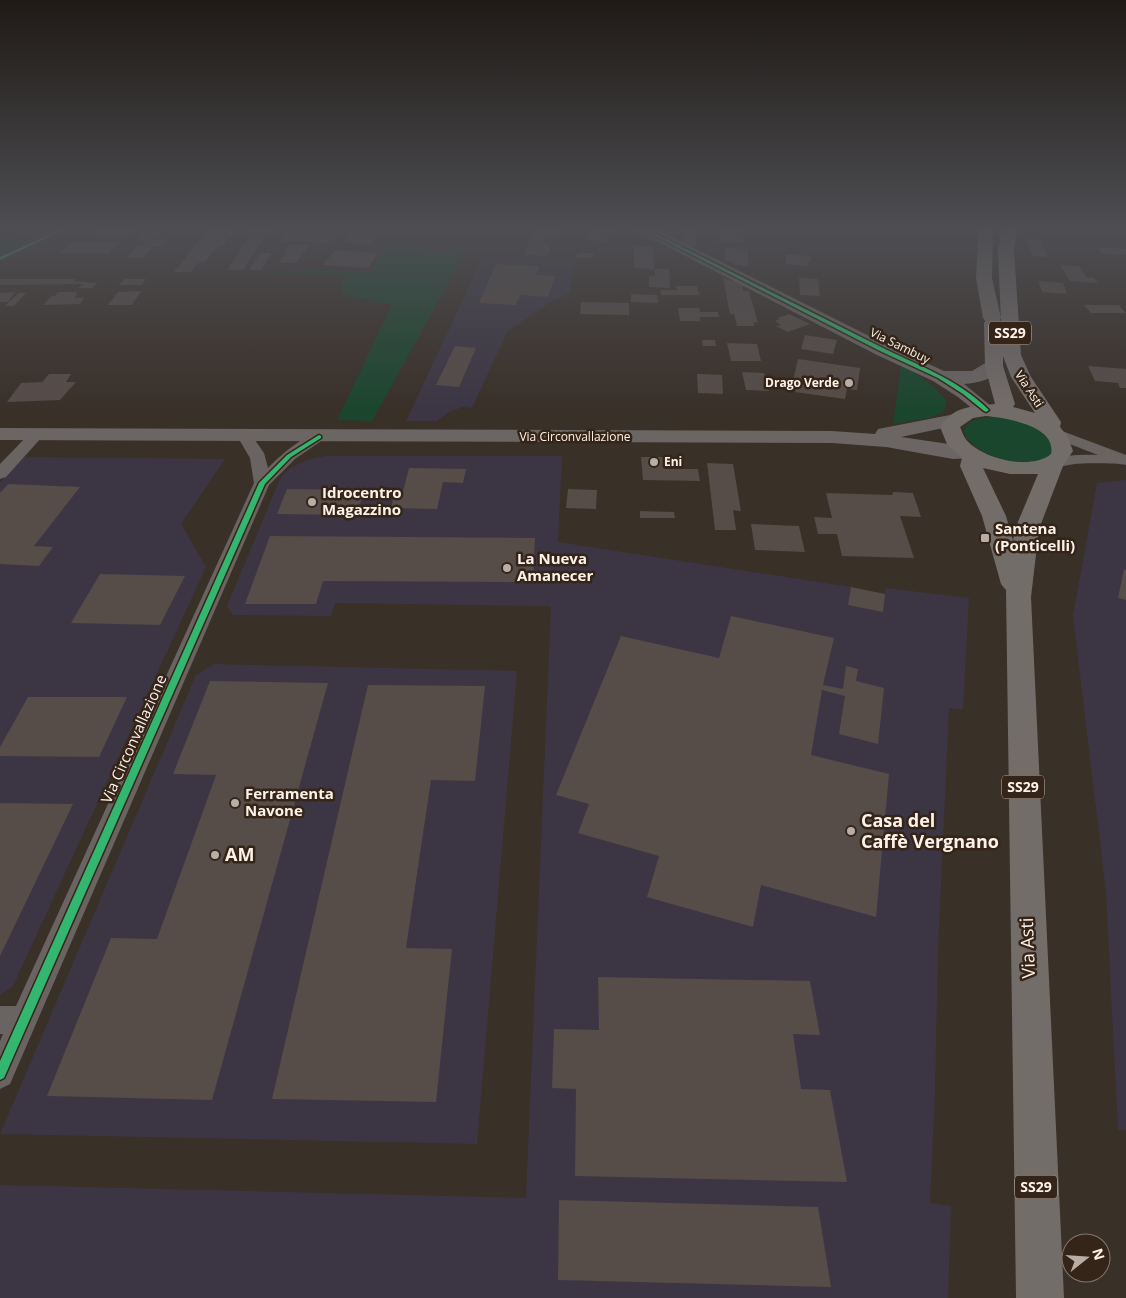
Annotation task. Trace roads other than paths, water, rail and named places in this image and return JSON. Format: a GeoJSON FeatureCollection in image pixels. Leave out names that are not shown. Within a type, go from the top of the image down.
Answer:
{"type":"FeatureCollection","features":[{"type":"Feature","properties":{"kind":"highway"},"geometry":{"type":"LineString","coordinates":[[986,288],[992,318]]}},
{"type":"Feature","properties":{"kind":"main road","name":"Via Sambuy"},"geometry":{"type":"LineString","coordinates":[[759,288],[916,367],[940,377],[993,411]]}},
{"type":"Feature","properties":{"kind":"main road","name":"Via Asti"},"geometry":{"type":"LineString","coordinates":[[993,288],[994,366],[1005,404],[993,411]]}},
{"type":"Feature","properties":{"kind":"main road","name":"Via Asti"},"geometry":{"type":"LineString","coordinates":[[1007,288],[1012,355],[1021,377],[1051,422],[1052,431],[1061,441],[1063,450],[1060,457],[1052,463],[1027,529],[1018,597],[1040,1298]]}},
{"type":"Feature","properties":{"kind":"main road"},"geometry":{"type":"LineString","coordinates":[[940,377],[964,378],[981,375],[988,372],[994,366]]}},
{"type":"Feature","properties":{"kind":"main road","name":"Via Sambuy"},"geometry":{"type":"LineString","coordinates":[[916,367],[952,397],[957,418]]}},
{"type":"Feature","properties":{"kind":"main road"},"geometry":{"type":"LineString","coordinates":[[1052,431],[1027,417],[993,411],[971,412],[957,418],[950,427],[951,435],[957,444],[971,454],[998,465],[1024,468],[1040,467],[1052,463]]}},
{"type":"Feature","properties":{"kind":"main road","name":"Via Circonvallazione"},"geometry":{"type":"LineString","coordinates":[[832,438],[916,429],[957,418]]}},
{"type":"Feature","properties":{"kind":"main road","name":"Via Circonvallazione"},"geometry":{"type":"LineString","coordinates":[[0,434],[832,438],[913,445],[953,453],[971,454]]}},
{"type":"Feature","properties":{"kind":"main road"},"geometry":{"type":"LineString","coordinates":[[913,445],[954,464],[984,490]]}},
{"type":"Feature","properties":{"kind":"main road","name":"Via Asti"},"geometry":{"type":"LineString","coordinates":[[971,454],[972,466],[984,490],[1004,544],[1018,597]]}},
{"type":"Feature","properties":{"kind":"street"},"geometry":{"type":"LineString","coordinates":[[1052,431],[1126,461]]}},
{"type":"Feature","properties":{"kind":"street"},"geometry":{"type":"LineString","coordinates":[[0,474],[37,434]]}},
{"type":"Feature","properties":{"kind":"street"},"geometry":{"type":"LineString","coordinates":[[245,436],[255,449],[260,461],[262,483]]}},
{"type":"Feature","properties":{"kind":"street","name":"Via Circonvallazione"},"geometry":{"type":"LineString","coordinates":[[0,1074],[12,1020],[262,483],[289,456],[319,436]]}},
{"type":"Feature","properties":{"kind":"street"},"geometry":{"type":"LineString","coordinates":[[1052,463],[1076,458],[1126,461]]}},
{"type":"Feature","properties":{"kind":"place","name":"Drago Verde"},"geometry":{"type":"Point","coordinates":[849,383]}},
{"type":"Feature","properties":{"kind":"place","name":"Eni"},"geometry":{"type":"Point","coordinates":[654,462]}},
{"type":"Feature","properties":{"kind":"place","name":"Idrocentro Magazzino"},"geometry":{"type":"Point","coordinates":[312,502]}},
{"type":"Feature","properties":{"kind":"place","name":"Santena (Ponticelli)"},"geometry":{"type":"Point","coordinates":[985,538]}},
{"type":"Feature","properties":{"kind":"place","name":"La Nueva Amanecer"},"geometry":{"type":"Point","coordinates":[507,568]}},
{"type":"Feature","properties":{"kind":"place","name":"Ferramenta Navone"},"geometry":{"type":"Point","coordinates":[235,803]}},
{"type":"Feature","properties":{"kind":"place","name":"Casa del Caffè Vergnano"},"geometry":{"type":"Point","coordinates":[851,831]}},
{"type":"Feature","properties":{"kind":"place","name":"AM"},"geometry":{"type":"Point","coordinates":[215,855]}}]}
